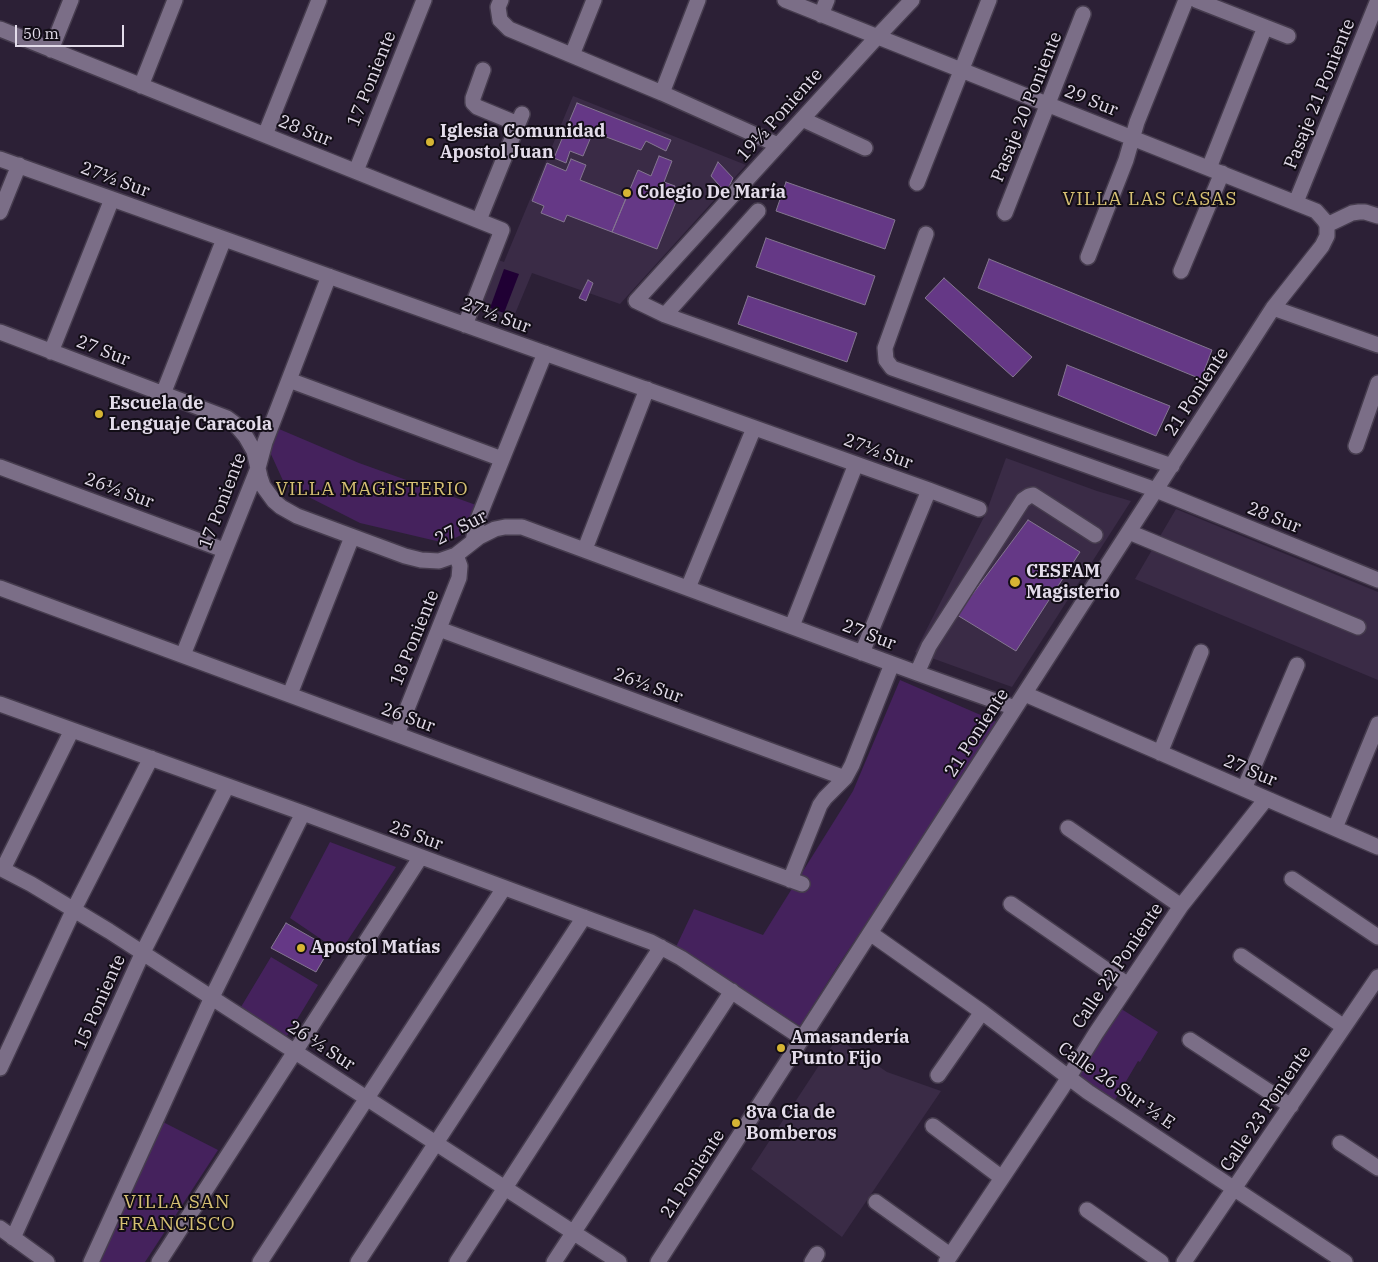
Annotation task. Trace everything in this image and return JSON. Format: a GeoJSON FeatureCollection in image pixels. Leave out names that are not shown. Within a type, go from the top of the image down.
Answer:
{"type":"FeatureCollection","features":[{"type":"Feature","properties":{"kind":"street"},"geometry":{"type":"LineString","coordinates":[[51,50],[71,0]]}},
{"type":"Feature","properties":{"kind":"street"},"geometry":{"type":"LineString","coordinates":[[142,86],[176,0]]}},
{"type":"Feature","properties":{"kind":"street"},"geometry":{"type":"LineString","coordinates":[[265,135],[319,0]]}},
{"type":"Feature","properties":{"kind":"street","name":"17 Poniente"},"geometry":{"type":"LineString","coordinates":[[356,171],[424,0]]}},
{"type":"Feature","properties":{"kind":"street"},"geometry":{"type":"LineString","coordinates":[[501,0],[498,7],[500,20],[510,29],[662,93],[778,145]]}},
{"type":"Feature","properties":{"kind":"street"},"geometry":{"type":"LineString","coordinates":[[572,55],[594,0]]}},
{"type":"Feature","properties":{"kind":"street"},"geometry":{"type":"LineString","coordinates":[[662,93],[698,0]]}},
{"type":"Feature","properties":{"kind":"street","name":"29 Sur"},"geometry":{"type":"LineString","coordinates":[[785,0],[1296,202],[1316,211],[1327,225]]}},
{"type":"Feature","properties":{"kind":"street"},"geometry":{"type":"LineString","coordinates":[[821,15],[827,0]]}},
{"type":"Feature","properties":{"kind":"street","name":"19½ Poniente"},"geometry":{"type":"LineString","coordinates":[[636,301],[912,0]]}},
{"type":"Feature","properties":{"kind":"street"},"geometry":{"type":"LineString","coordinates":[[917,183],[989,0]]}},
{"type":"Feature","properties":{"kind":"street"},"geometry":{"type":"LineString","coordinates":[[1088,257],[1126,160],[1137,122],[1186,0]]}},
{"type":"Feature","properties":{"kind":"street"},"geometry":{"type":"LineString","coordinates":[[1196,0],[1288,36]]}},
{"type":"Feature","properties":{"kind":"street","name":"Pasaje 21 Poniente"},"geometry":{"type":"LineString","coordinates":[[1296,202],[1378,0]]}},
{"type":"Feature","properties":{"kind":"street","name":"Pasaje 20 Poniente"},"geometry":{"type":"LineString","coordinates":[[1005,213],[1084,14]]}},
{"type":"Feature","properties":{"kind":"street"},"geometry":{"type":"LineString","coordinates":[[1181,271],[1265,27]]}},
{"type":"Feature","properties":{"kind":"street","name":"28 Sur"},"geometry":{"type":"LineString","coordinates":[[0,29],[502,230],[465,325]]}},
{"type":"Feature","properties":{"kind":"street"},"geometry":{"type":"LineString","coordinates":[[478,220],[520,119],[477,107],[473,103],[473,98],[484,70]]}},
{"type":"Feature","properties":{"kind":"street"},"geometry":{"type":"LineString","coordinates":[[802,119],[866,148]]}},
{"type":"Feature","properties":{"kind":"street","name":"27½ Sur"},"geometry":{"type":"LineString","coordinates":[[0,159],[979,509]]}},
{"type":"Feature","properties":{"kind":"street"},"geometry":{"type":"LineString","coordinates":[[0,212],[19,166]]}},
{"type":"Feature","properties":{"kind":"street"},"geometry":{"type":"LineString","coordinates":[[51,352],[112,199]]}},
{"type":"Feature","properties":{"kind":"street"},"geometry":{"type":"LineString","coordinates":[[665,314],[758,211]]}},
{"type":"Feature","properties":{"kind":"street"},"geometry":{"type":"LineString","coordinates":[[1327,225],[1352,213],[1365,212],[1378,216]]}},
{"type":"Feature","properties":{"kind":"street","name":"21 Poniente"},"geometry":{"type":"LineString","coordinates":[[658,1262],[1273,308],[1325,241],[1327,225]]}},
{"type":"Feature","properties":{"kind":"street"},"geometry":{"type":"LineString","coordinates":[[926,234],[885,348],[886,360],[892,368],[1172,466]]}},
{"type":"Feature","properties":{"kind":"street"},"geometry":{"type":"LineString","coordinates":[[163,394],[224,239]]}},
{"type":"Feature","properties":{"kind":"street","name":"17 Poniente"},"geometry":{"type":"LineString","coordinates":[[182,655],[258,468],[266,442],[329,276]]}},
{"type":"Feature","properties":{"kind":"street","name":"28 Sur"},"geometry":{"type":"LineString","coordinates":[[636,301],[665,314],[1156,490],[1378,580]]}},
{"type":"Feature","properties":{"kind":"street"},"geometry":{"type":"LineString","coordinates":[[1273,308],[1378,345]]}},
{"type":"Feature","properties":{"kind":"street","name":"27 Sur"},"geometry":{"type":"LineString","coordinates":[[0,332],[218,414],[235,424],[251,444],[263,486],[281,507],[297,516],[405,556],[421,560],[439,561],[456,555],[473,541],[495,529],[514,526],[530,529],[862,653],[1016,708]]}},
{"type":"Feature","properties":{"kind":"street"},"geometry":{"type":"LineString","coordinates":[[473,541],[478,519],[545,353]]}},
{"type":"Feature","properties":{"kind":"street"},"geometry":{"type":"LineString","coordinates":[[289,380],[502,460]]}},
{"type":"Feature","properties":{"kind":"street"},"geometry":{"type":"LineString","coordinates":[[1356,446],[1378,383]]}},
{"type":"Feature","properties":{"kind":"street"},"geometry":{"type":"LineString","coordinates":[[584,549],[647,390]]}},
{"type":"Feature","properties":{"kind":"street"},"geometry":{"type":"LineString","coordinates":[[688,588],[754,428]]}},
{"type":"Feature","properties":{"kind":"street"},"geometry":{"type":"LineString","coordinates":[[792,626],[856,464]]}},
{"type":"Feature","properties":{"kind":"street","name":"26½ Sur"},"geometry":{"type":"LineString","coordinates":[[0,467],[224,550]]}},
{"type":"Feature","properties":{"kind":"street"},"geometry":{"type":"LineString","coordinates":[[862,653],[929,490]]}},
{"type":"Feature","properties":{"kind":"street"},"geometry":{"type":"LineString","coordinates":[[917,673],[929,646],[1023,500],[1034,495],[1095,535]]}},
{"type":"Feature","properties":{"kind":"street"},"geometry":{"type":"LineString","coordinates":[[1129,532],[1358,627]]}},
{"type":"Feature","properties":{"kind":"street"},"geometry":{"type":"LineString","coordinates":[[290,694],[352,536]]}},
{"type":"Feature","properties":{"kind":"street","name":"18 Poniente"},"geometry":{"type":"LineString","coordinates":[[396,734],[459,578],[460,566],[456,555]]}},
{"type":"Feature","properties":{"kind":"street","name":"26 Sur"},"geometry":{"type":"LineString","coordinates":[[0,588],[796,882],[820,805],[845,778]]}},
{"type":"Feature","properties":{"kind":"street","name":"26½ Sur"},"geometry":{"type":"LineString","coordinates":[[439,629],[845,778]]}},
{"type":"Feature","properties":{"kind":"street"},"geometry":{"type":"LineString","coordinates":[[1160,753],[1201,652]]}},
{"type":"Feature","properties":{"kind":"street"},"geometry":{"type":"LineString","coordinates":[[845,778],[852,765],[892,664]]}},
{"type":"Feature","properties":{"kind":"street"},"geometry":{"type":"LineString","coordinates":[[1244,789],[1297,665]]}},
{"type":"Feature","properties":{"kind":"street","name":"27 Sur"},"geometry":{"type":"LineString","coordinates":[[1025,694],[1378,847]]}},
{"type":"Feature","properties":{"kind":"street","name":"25 Sur"},"geometry":{"type":"LineString","coordinates":[[0,704],[304,813],[420,858],[641,938],[661,947],[732,991],[802,1038]]}},
{"type":"Feature","properties":{"kind":"street"},"geometry":{"type":"LineString","coordinates":[[1335,828],[1378,724]]}},
{"type":"Feature","properties":{"kind":"street"},"geometry":{"type":"LineString","coordinates":[[1,869],[72,730]]}},
{"type":"Feature","properties":{"kind":"street"},"geometry":{"type":"LineString","coordinates":[[0,1068],[74,910],[151,758]]}},
{"type":"Feature","properties":{"kind":"street","name":"15 Poniente"},"geometry":{"type":"LineString","coordinates":[[13,1238],[143,952],[227,786]]}},
{"type":"Feature","properties":{"kind":"street","name":"Calle 22 Poniente"},"geometry":{"type":"LineString","coordinates":[[948,1258],[1181,906],[1266,798]]}},
{"type":"Feature","properties":{"kind":"street"},"geometry":{"type":"LineString","coordinates":[[91,1262],[212,997],[304,813]]}},
{"type":"Feature","properties":{"kind":"street"},"geometry":{"type":"LineString","coordinates":[[1068,828],[1181,906]]}},
{"type":"Feature","properties":{"kind":"street"},"geometry":{"type":"LineString","coordinates":[[159,1262],[420,858]]}},
{"type":"Feature","properties":{"kind":"street","name":"26 ½ Sur"},"geometry":{"type":"LineString","coordinates":[[1,869],[31,884],[143,952],[619,1262]]}},
{"type":"Feature","properties":{"kind":"street"},"geometry":{"type":"LineString","coordinates":[[1292,879],[1378,937]]}},
{"type":"Feature","properties":{"kind":"street"},"geometry":{"type":"LineString","coordinates":[[260,1262],[504,888]]}},
{"type":"Feature","properties":{"kind":"street"},"geometry":{"type":"LineString","coordinates":[[1010,904],[1128,985]]}},
{"type":"Feature","properties":{"kind":"street"},"geometry":{"type":"LineString","coordinates":[[358,1262],[584,918]]}},
{"type":"Feature","properties":{"kind":"street","name":"Calle 26 Sur ½ E"},"geometry":{"type":"LineString","coordinates":[[870,933],[982,1012],[1068,1078],[1345,1262]]}},
{"type":"Feature","properties":{"kind":"street"},"geometry":{"type":"LineString","coordinates":[[457,1262],[661,947]]}},
{"type":"Feature","properties":{"kind":"street"},"geometry":{"type":"LineString","coordinates":[[1242,956],[1344,1027]]}},
{"type":"Feature","properties":{"kind":"street","name":"Calle 23 Poniente"},"geometry":{"type":"LineString","coordinates":[[1184,1262],[1378,978]]}},
{"type":"Feature","properties":{"kind":"street"},"geometry":{"type":"LineString","coordinates":[[554,1262],[732,991]]}},
{"type":"Feature","properties":{"kind":"street"},"geometry":{"type":"LineString","coordinates":[[938,1075],[982,1012]]}},
{"type":"Feature","properties":{"kind":"street"},"geometry":{"type":"LineString","coordinates":[[1190,1040],[1291,1106]]}},
{"type":"Feature","properties":{"kind":"street"},"geometry":{"type":"LineString","coordinates":[[933,1126],[1002,1178]]}},
{"type":"Feature","properties":{"kind":"street"},"geometry":{"type":"LineString","coordinates":[[1340,1143],[1378,1168]]}},
{"type":"Feature","properties":{"kind":"street"},"geometry":{"type":"LineString","coordinates":[[876,1202],[948,1258]]}},
{"type":"Feature","properties":{"kind":"street"},"geometry":{"type":"LineString","coordinates":[[1087,1210],[1161,1262]]}},
{"type":"Feature","properties":{"kind":"street"},"geometry":{"type":"LineString","coordinates":[[0,1228],[47,1262]]}},
{"type":"Feature","properties":{"kind":"shaded area","name":"Colegio De María"},"geometry":{"type":"Polygon","coordinates":[[[573,96],[746,165],[620,304],[532,273],[512,321],[480,308],[498,260],[504,262],[573,96]]]}},
{"type":"Feature","properties":{"kind":"shaded area"},"geometry":{"type":"Polygon","coordinates":[[[504,269],[519,274],[504,313],[490,308],[504,269]]]}},
{"type":"Feature","properties":{"kind":"shaded area"},"geometry":{"type":"Polygon","coordinates":[[[279,429],[359,463],[476,505],[465,533],[445,543],[360,523],[285,485],[270,452],[279,429]]]}},
{"type":"Feature","properties":{"kind":"shaded area","name":"CESFAM Magisterio"},"geometry":{"type":"Polygon","coordinates":[[[1006,458],[1097,491],[1131,501],[1012,687],[915,652],[986,513],[1006,458]]]}},
{"type":"Feature","properties":{"kind":"shaded area"},"geometry":{"type":"Polygon","coordinates":[[[1176,509],[1378,592],[1378,680],[1135,579],[1176,509]]]}},
{"type":"Feature","properties":{"kind":"shaded area"},"geometry":{"type":"Polygon","coordinates":[[[900,680],[999,723],[800,1026],[675,949],[694,909],[763,935],[853,791],[900,680]]]}},
{"type":"Feature","properties":{"kind":"shaded area"},"geometry":{"type":"Polygon","coordinates":[[[330,842],[396,867],[340,952],[290,918],[330,842]]]}},
{"type":"Feature","properties":{"kind":"shaded area"},"geometry":{"type":"Polygon","coordinates":[[[271,957],[318,985],[287,1036],[241,1007],[271,957]]]}},
{"type":"Feature","properties":{"kind":"shaded area"},"geometry":{"type":"Polygon","coordinates":[[[1115,1005],[1158,1032],[1112,1105],[1071,1078],[1115,1005]]]}},
{"type":"Feature","properties":{"kind":"shaded area"},"geometry":{"type":"Polygon","coordinates":[[[837,1038],[887,1072],[941,1091],[842,1237],[751,1169],[837,1038]]]}},
{"type":"Feature","properties":{"kind":"shaded area"},"geometry":{"type":"Polygon","coordinates":[[[163,1122],[218,1150],[145,1262],[98,1262],[163,1122]]]}},
{"type":"Feature","properties":{"kind":"building"},"geometry":{"type":"Polygon","coordinates":[[[577,103],[671,140],[666,151],[646,141],[641,150],[593,132],[583,156],[570,151],[566,163],[554,158],[577,103]]]}},
{"type":"Feature","properties":{"kind":"building"},"geometry":{"type":"Polygon","coordinates":[[[659,156],[672,161],[664,182],[675,186],[671,197],[677,199],[657,249],[612,232],[638,170],[651,176],[659,156]]]}},
{"type":"Feature","properties":{"kind":"building"},"geometry":{"type":"Polygon","coordinates":[[[571,159],[586,165],[580,180],[626,198],[612,232],[567,215],[564,222],[541,213],[544,206],[532,201],[547,163],[566,171],[571,159]]]}},
{"type":"Feature","properties":{"kind":"building"},"geometry":{"type":"Polygon","coordinates":[[[718,162],[733,178],[726,193],[711,176],[718,162]]]}},
{"type":"Feature","properties":{"kind":"building"},"geometry":{"type":"Polygon","coordinates":[[[786,182],[895,220],[885,249],[776,211],[786,182]]]}},
{"type":"Feature","properties":{"kind":"building"},"geometry":{"type":"Polygon","coordinates":[[[766,238],[875,276],[865,305],[756,267],[766,238]]]}},
{"type":"Feature","properties":{"kind":"building"},"geometry":{"type":"Polygon","coordinates":[[[989,259],[1212,350],[1201,379],[978,288],[989,259]]]}},
{"type":"Feature","properties":{"kind":"building"},"geometry":{"type":"Polygon","coordinates":[[[944,278],[1032,357],[1013,377],[925,298],[944,278]]]}},
{"type":"Feature","properties":{"kind":"building"},"geometry":{"type":"Polygon","coordinates":[[[588,280],[593,283],[586,301],[579,298],[588,280]]]}},
{"type":"Feature","properties":{"kind":"building"},"geometry":{"type":"Polygon","coordinates":[[[748,296],[857,333],[847,362],[738,324],[748,296]]]}},
{"type":"Feature","properties":{"kind":"building"},"geometry":{"type":"Polygon","coordinates":[[[1067,365],[1170,406],[1156,436],[1058,395],[1067,365]]]}},
{"type":"Feature","properties":{"kind":"building"},"geometry":{"type":"Polygon","coordinates":[[[1028,520],[1080,552],[1016,651],[957,615],[1028,520]]]}},
{"type":"Feature","properties":{"kind":"building","name":"Apostol Matías"},"geometry":{"type":"Polygon","coordinates":[[[286,923],[330,948],[316,972],[271,948],[286,923]]]}},
{"type":"Feature","properties":{"kind":"place","name":"Iglesia Comunidad Apostol Juan"},"geometry":{"type":"Point","coordinates":[430,142]}},
{"type":"Feature","properties":{"kind":"place","name":"Colegio De María"},"geometry":{"type":"Point","coordinates":[627,193]}},
{"type":"Feature","properties":{"kind":"place","name":"Escuela de Lenguaje Caracola"},"geometry":{"type":"Point","coordinates":[99,414]}},
{"type":"Feature","properties":{"kind":"place","name":"CESFAM Magisterio"},"geometry":{"type":"Point","coordinates":[1015,582]}},
{"type":"Feature","properties":{"kind":"place","name":"Apostol Matías"},"geometry":{"type":"Point","coordinates":[301,948]}},
{"type":"Feature","properties":{"kind":"place","name":"Amasandería Punto Fijo"},"geometry":{"type":"Point","coordinates":[781,1048]}},
{"type":"Feature","properties":{"kind":"place","name":"8va Cia de Bomberos"},"geometry":{"type":"Point","coordinates":[736,1123]}},
{"type":"Feature","properties":{"kind":"district","name":"VILLA LAS CASAS"},"geometry":{"type":"Point","coordinates":[1150,200]}},
{"type":"Feature","properties":{"kind":"district","name":"VILLA MAGISTERIO"},"geometry":{"type":"Point","coordinates":[372,490]}},
{"type":"Feature","properties":{"kind":"district","name":"VILLA SAN FRANCISCO"},"geometry":{"type":"Point","coordinates":[177,1214]}}]}
